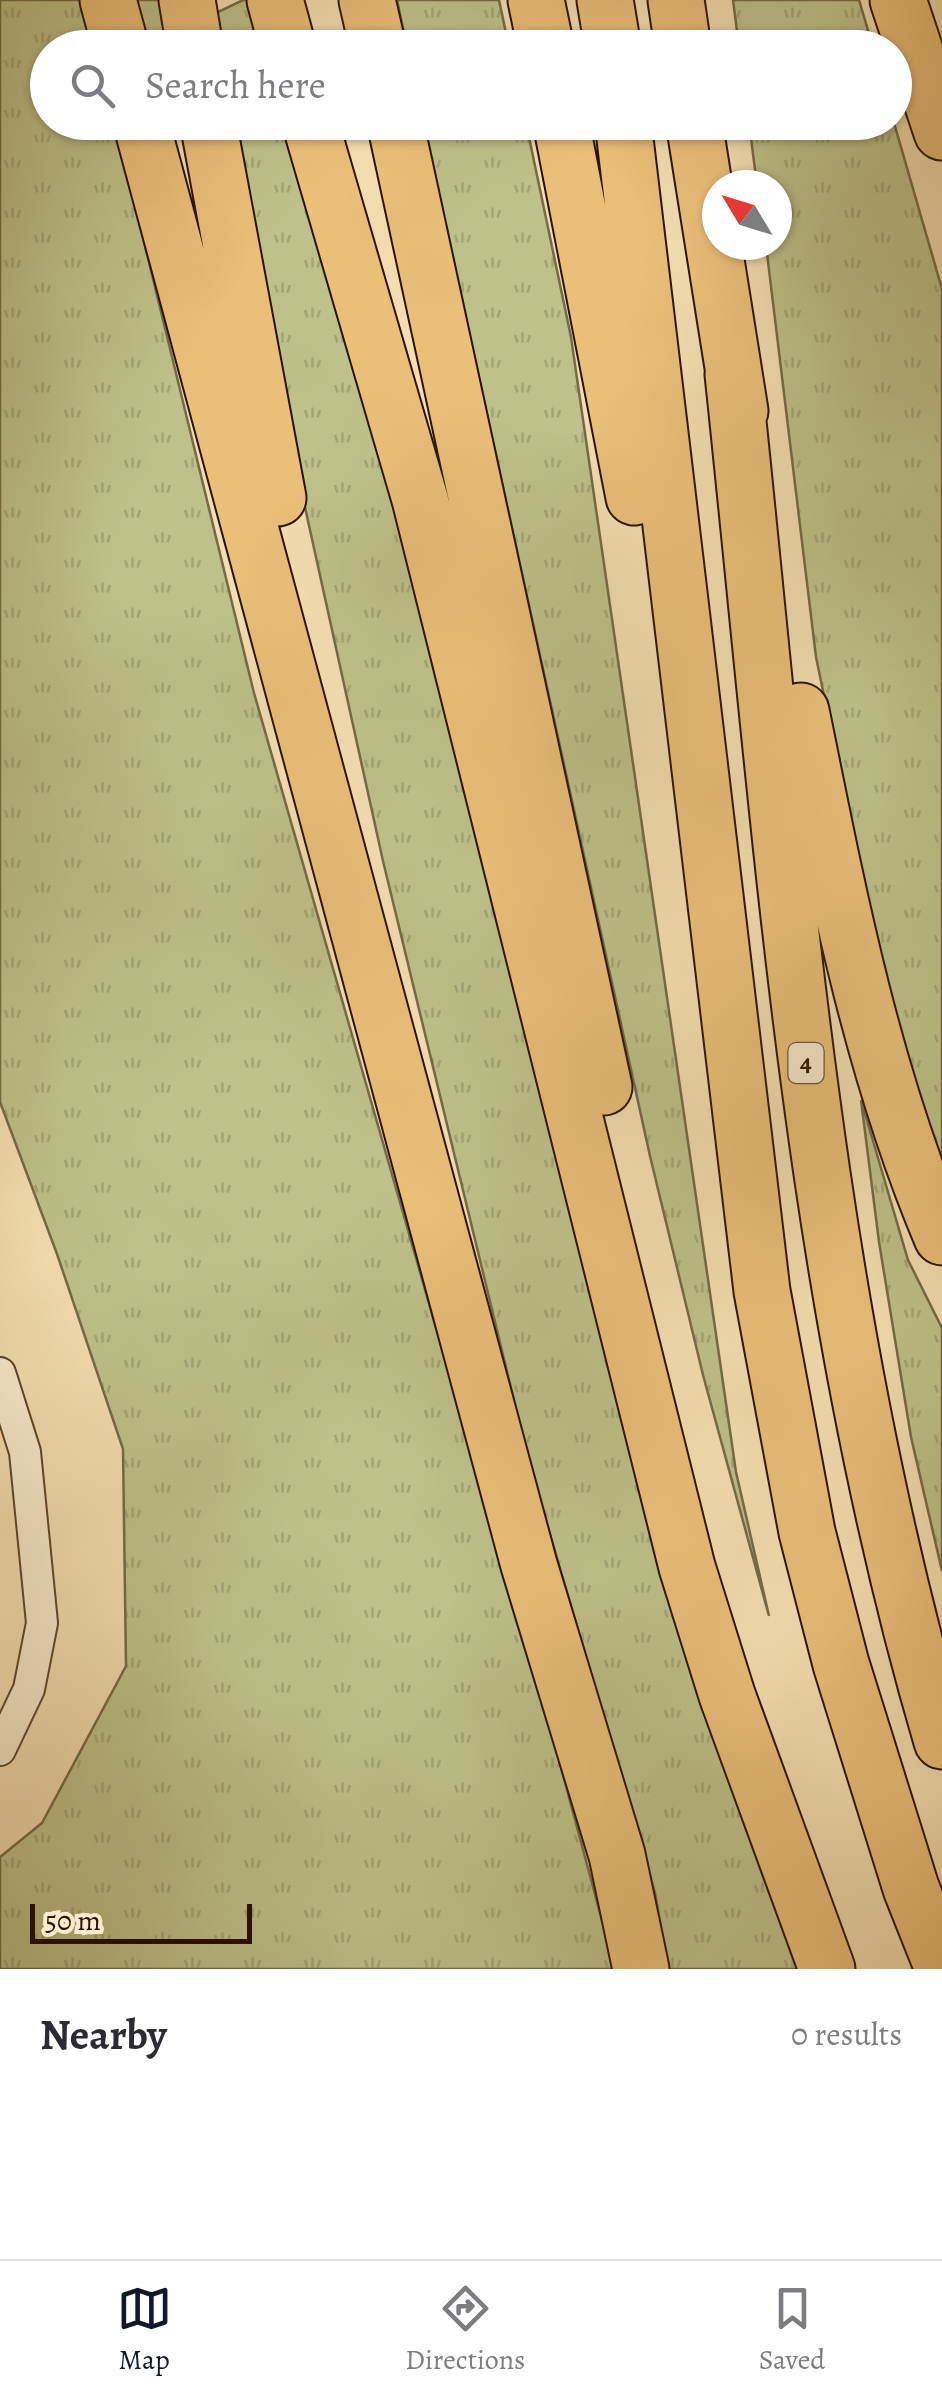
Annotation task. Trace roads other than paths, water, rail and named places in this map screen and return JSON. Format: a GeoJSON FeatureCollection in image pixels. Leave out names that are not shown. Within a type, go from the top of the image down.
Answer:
{"type":"FeatureCollection","features":[{"type":"Feature","properties":{"kind":"highway"},"geometry":{"type":"LineString","coordinates":[[108,0],[116,30]]}},
{"type":"Feature","properties":{"kind":"highway"},"geometry":{"type":"LineString","coordinates":[[274,0],[283,30]]}},
{"type":"Feature","properties":{"kind":"highway"},"geometry":{"type":"LineString","coordinates":[[367,0],[374,30]]}},
{"type":"Feature","properties":{"kind":"highway"},"geometry":{"type":"LineString","coordinates":[[536,0],[542,30]]}},
{"type":"Feature","properties":{"kind":"highway"},"geometry":{"type":"LineString","coordinates":[[605,0],[610,30]]}},
{"type":"Feature","properties":{"kind":"highway"},"geometry":{"type":"LineString","coordinates":[[676,0],[680,30]]}},
{"type":"Feature","properties":{"kind":"highway"},"geometry":{"type":"LineString","coordinates":[[898,0],[908,30]]}},
{"type":"Feature","properties":{"kind":"highway"},"geometry":{"type":"LineString","coordinates":[[912,42],[942,132]]}},
{"type":"Feature","properties":{"kind":"highway"},"geometry":{"type":"LineString","coordinates":[[146,140],[534,1582],[617,1855],[642,1969]]}},
{"type":"Feature","properties":{"kind":"highway"},"geometry":{"type":"LineString","coordinates":[[211,140],[257,396],[394,1059]]}},
{"type":"Feature","properties":{"kind":"highway"},"geometry":{"type":"LineString","coordinates":[[315,140],[420,499],[687,1567],[727,1696],[827,1969]]}},
{"type":"Feature","properties":{"kind":"highway"},"geometry":{"type":"LineString","coordinates":[[399,140],[657,1339],[687,1567]]}},
{"type":"Feature","properties":{"kind":"highway"},"geometry":{"type":"LineString","coordinates":[[565,140],[716,916]]}},
{"type":"Feature","properties":{"kind":"highway"},"geometry":{"type":"LineString","coordinates":[[625,140],[762,1291],[807,1532],[841,1664],[911,1888],[942,1966]]}},
{"type":"Feature","properties":{"kind":"highway","name":"4"},"geometry":{"type":"LineString","coordinates":[[697,140],[733,374],[816,1142],[852,1358],[887,1534],[942,1741]]}},
{"type":"Feature","properties":{"kind":"highway"},"geometry":{"type":"LineString","coordinates":[[733,374],[848,944],[915,1174],[942,1237]]}},
{"type":"Feature","properties":{"kind":"street"},"geometry":{"type":"LineString","coordinates":[[0,1374],[24,1452],[42,1622],[28,1689],[0,1750]]}}]}
